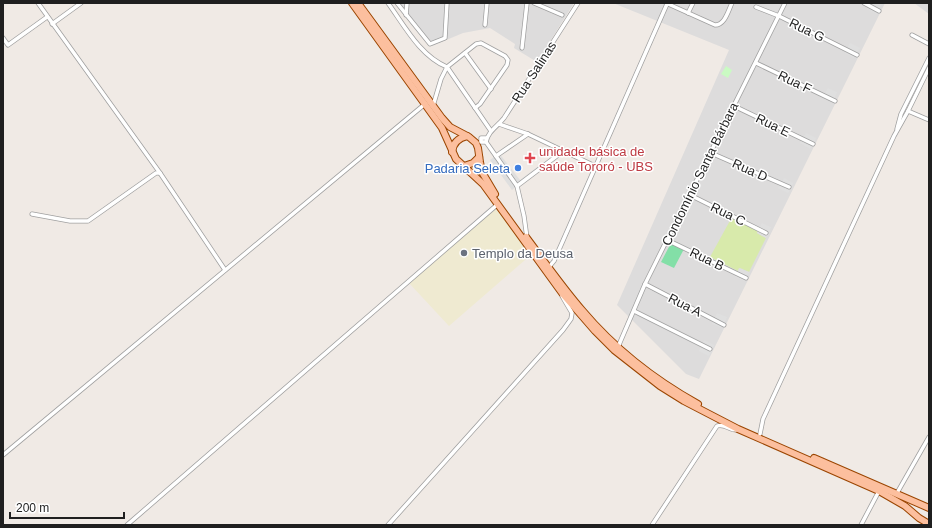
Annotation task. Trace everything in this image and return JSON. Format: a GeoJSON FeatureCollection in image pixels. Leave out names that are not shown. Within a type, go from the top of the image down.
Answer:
{"type":"FeatureCollection","features":[{"type":"Feature","properties":{"kind":"main road"},"geometry":{"type":"LineString","coordinates":[[352,3],[442,128],[456,159],[480,181],[562,294],[614,350],[660,386],[684,401],[738,429],[879,491],[905,506],[929,524]]}},
{"type":"Feature","properties":{"kind":"main road"},"geometry":{"type":"LineString","coordinates":[[358,3],[442,118],[450,127],[467,136],[476,143],[481,167],[487,182],[527,238],[582,310],[618,347],[661,381],[723,418],[929,508]]}},
{"type":"Feature","properties":{"kind":"main road"},"geometry":{"type":"LineString","coordinates":[[452,152],[457,141],[467,136]]}},
{"type":"Feature","properties":{"kind":"main road"},"geometry":{"type":"LineString","coordinates":[[464,166],[470,164],[479,154]]}},
{"type":"Feature","properties":{"kind":"street"},"geometry":{"type":"LineString","coordinates":[[38,3],[160,174],[225,270]]}},
{"type":"Feature","properties":{"kind":"street"},"geometry":{"type":"LineString","coordinates":[[52,24],[81,3]]}},
{"type":"Feature","properties":{"kind":"street"},"geometry":{"type":"LineString","coordinates":[[388,3],[421,48],[438,63],[447,67],[491,131]]}},
{"type":"Feature","properties":{"kind":"street"},"geometry":{"type":"LineString","coordinates":[[397,3],[430,44],[445,38],[448,3]]}},
{"type":"Feature","properties":{"kind":"street"},"geometry":{"type":"LineString","coordinates":[[406,15],[407,3]]}},
{"type":"Feature","properties":{"kind":"street"},"geometry":{"type":"LineString","coordinates":[[485,25],[487,3]]}},
{"type":"Feature","properties":{"kind":"street"},"geometry":{"type":"LineString","coordinates":[[522,48],[527,3]]}},
{"type":"Feature","properties":{"kind":"street"},"geometry":{"type":"LineString","coordinates":[[534,3],[562,15]]}},
{"type":"Feature","properties":{"kind":"street"},"geometry":{"type":"LineString","coordinates":[[547,3],[547,9]]}},
{"type":"Feature","properties":{"kind":"street","name":"Rua Salinas"},"geometry":{"type":"LineString","coordinates":[[479,154],[484,140],[499,124],[578,3]]}},
{"type":"Feature","properties":{"kind":"street"},"geometry":{"type":"LineString","coordinates":[[549,267],[554,261],[666,3],[715,25],[720,25],[732,3]]}},
{"type":"Feature","properties":{"kind":"street"},"geometry":{"type":"LineString","coordinates":[[688,14],[693,3]]}},
{"type":"Feature","properties":{"kind":"street","name":"Condomínio Santa Bárbara"},"geometry":{"type":"LineString","coordinates":[[618,347],[667,240],[785,3]]}},
{"type":"Feature","properties":{"kind":"street"},"geometry":{"type":"LineString","coordinates":[[864,3],[879,11]]}},
{"type":"Feature","properties":{"kind":"street","name":"Rua G"},"geometry":{"type":"LineString","coordinates":[[756,7],[779,16],[857,55]]}},
{"type":"Feature","properties":{"kind":"street"},"geometry":{"type":"LineString","coordinates":[[3,38],[8,45],[47,17]]}},
{"type":"Feature","properties":{"kind":"street"},"geometry":{"type":"LineString","coordinates":[[912,35],[929,44]]}},
{"type":"Feature","properties":{"kind":"street"},"geometry":{"type":"LineString","coordinates":[[433,106],[441,79],[447,67],[476,44],[481,43],[505,56],[508,60],[507,65],[491,89],[480,104],[475,108]]}},
{"type":"Feature","properties":{"kind":"street"},"geometry":{"type":"LineString","coordinates":[[465,53],[491,89]]}},
{"type":"Feature","properties":{"kind":"street"},"geometry":{"type":"LineString","coordinates":[[894,136],[901,114],[929,58]]}},
{"type":"Feature","properties":{"kind":"street","name":"Rua F"},"geometry":{"type":"LineString","coordinates":[[756,63],[835,101]]}},
{"type":"Feature","properties":{"kind":"street"},"geometry":{"type":"LineString","coordinates":[[760,434],[763,419],[894,136],[929,68]]}},
{"type":"Feature","properties":{"kind":"street"},"geometry":{"type":"LineString","coordinates":[[3,455],[425,104]]}},
{"type":"Feature","properties":{"kind":"street","name":"Rua E"},"geometry":{"type":"LineString","coordinates":[[734,106],[813,144]]}},
{"type":"Feature","properties":{"kind":"street"},"geometry":{"type":"LineString","coordinates":[[908,111],[929,120]]}},
{"type":"Feature","properties":{"kind":"street"},"geometry":{"type":"LineString","coordinates":[[499,124],[528,134],[562,152],[595,166]]}},
{"type":"Feature","properties":{"kind":"street"},"geometry":{"type":"LineString","coordinates":[[496,156],[528,134]]}},
{"type":"Feature","properties":{"kind":"street"},"geometry":{"type":"LineString","coordinates":[[467,136],[484,140],[517,186],[524,216],[527,238]]}},
{"type":"Feature","properties":{"kind":"street"},"geometry":{"type":"LineString","coordinates":[[517,186],[562,152]]}},
{"type":"Feature","properties":{"kind":"street","name":"Rua D"},"geometry":{"type":"LineString","coordinates":[[711,153],[789,187]]}},
{"type":"Feature","properties":{"kind":"street"},"geometry":{"type":"LineString","coordinates":[[32,214],[70,221],[88,221],[156,173],[160,174]]}},
{"type":"Feature","properties":{"kind":"street","name":"Rua C"},"geometry":{"type":"LineString","coordinates":[[690,196],[766,233]]}},
{"type":"Feature","properties":{"kind":"street"},"geometry":{"type":"LineString","coordinates":[[127,525],[498,204]]}},
{"type":"Feature","properties":{"kind":"street","name":"Rua B"},"geometry":{"type":"LineString","coordinates":[[667,240],[746,278]]}},
{"type":"Feature","properties":{"kind":"street","name":"Rua A"},"geometry":{"type":"LineString","coordinates":[[646,284],[724,325]]}},
{"type":"Feature","properties":{"kind":"street"},"geometry":{"type":"LineString","coordinates":[[388,525],[563,330],[571,319],[572,313],[562,294]]}},
{"type":"Feature","properties":{"kind":"street"},"geometry":{"type":"LineString","coordinates":[[634,311],[710,349]]}},
{"type":"Feature","properties":{"kind":"street"},"geometry":{"type":"LineString","coordinates":[[652,525],[717,426],[723,425],[732,430],[738,429]]}},
{"type":"Feature","properties":{"kind":"street"},"geometry":{"type":"LineString","coordinates":[[897,493],[929,437]]}},
{"type":"Feature","properties":{"kind":"street"},"geometry":{"type":"LineString","coordinates":[[861,525],[879,491]]}},
{"type":"Feature","properties":{"kind":"shaded area"},"geometry":{"type":"Polygon","coordinates":[[[399,3],[574,3],[537,62],[514,48],[515,44],[490,28],[463,33],[432,46],[399,3]]]}},
{"type":"Feature","properties":{"kind":"shaded area"},"geometry":{"type":"Polygon","coordinates":[[[613,3],[885,3],[699,379],[686,374],[617,305],[729,50],[613,3]]]}},
{"type":"Feature","properties":{"kind":"shaded area"},"geometry":{"type":"Polygon","coordinates":[[[869,3],[882,3],[877,14],[867,9],[869,3]]]}},
{"type":"Feature","properties":{"kind":"shaded area"},"geometry":{"type":"Polygon","coordinates":[[[914,3],[929,3],[929,14],[914,3]]]}},
{"type":"Feature","properties":{"kind":"shaded area"},"geometry":{"type":"Polygon","coordinates":[[[850,43],[860,48],[854,58],[845,53],[850,43]]]}},
{"type":"Feature","properties":{"kind":"shaded area"},"geometry":{"type":"Polygon","coordinates":[[[828,88],[837,92],[833,102],[823,98],[828,88]]]}},
{"type":"Feature","properties":{"kind":"shaded area"},"geometry":{"type":"Polygon","coordinates":[[[806,133],[816,138],[810,149],[800,143],[806,133]]]}},
{"type":"Feature","properties":{"kind":"shaded area"},"geometry":{"type":"Polygon","coordinates":[[[499,153],[520,180],[544,162],[546,164],[512,190],[490,160],[499,153]]]}},
{"type":"Feature","properties":{"kind":"shaded area"},"geometry":{"type":"Polygon","coordinates":[[[784,178],[793,183],[788,193],[778,188],[784,178]]]}},
{"type":"Feature","properties":{"kind":"shaded area"},"geometry":{"type":"Polygon","coordinates":[[[496,207],[529,253],[525,260],[449,326],[409,283],[496,207]]]}},
{"type":"Feature","properties":{"kind":"shaded area"},"geometry":{"type":"Polygon","coordinates":[[[762,223],[771,227],[766,238],[757,233],[762,223]]]}},
{"type":"Feature","properties":{"kind":"shaded area"},"geometry":{"type":"Polygon","coordinates":[[[739,268],[749,272],[744,281],[735,277],[739,268]]]}},
{"type":"Feature","properties":{"kind":"shaded area"},"geometry":{"type":"Polygon","coordinates":[[[717,313],[727,317],[722,328],[712,324],[717,313]]]}},
{"type":"Feature","properties":{"kind":"shaded area"},"geometry":{"type":"Polygon","coordinates":[[[704,340],[714,345],[709,356],[699,351],[704,340]]]}},
{"type":"Feature","properties":{"kind":"green space"},"geometry":{"type":"Polygon","coordinates":[[[726,66],[732,70],[728,78],[721,74],[726,66]]]}},
{"type":"Feature","properties":{"kind":"green space"},"geometry":{"type":"Polygon","coordinates":[[[732,217],[758,230],[757,233],[766,238],[749,272],[740,268],[738,271],[710,257],[732,217]]]}},
{"type":"Feature","properties":{"kind":"green space"},"geometry":{"type":"Polygon","coordinates":[[[671,243],[684,249],[674,268],[661,262],[671,243]]]}},
{"type":"Feature","properties":{"kind":"place","name":"unidade básica de saúde Tororó - UBS"},"geometry":{"type":"Point","coordinates":[530,158]}},
{"type":"Feature","properties":{"kind":"place","name":"Padaria Seleta"},"geometry":{"type":"Point","coordinates":[518,168]}},
{"type":"Feature","properties":{"kind":"place","name":"Templo da Deusa"},"geometry":{"type":"Point","coordinates":[464,253]}}]}
